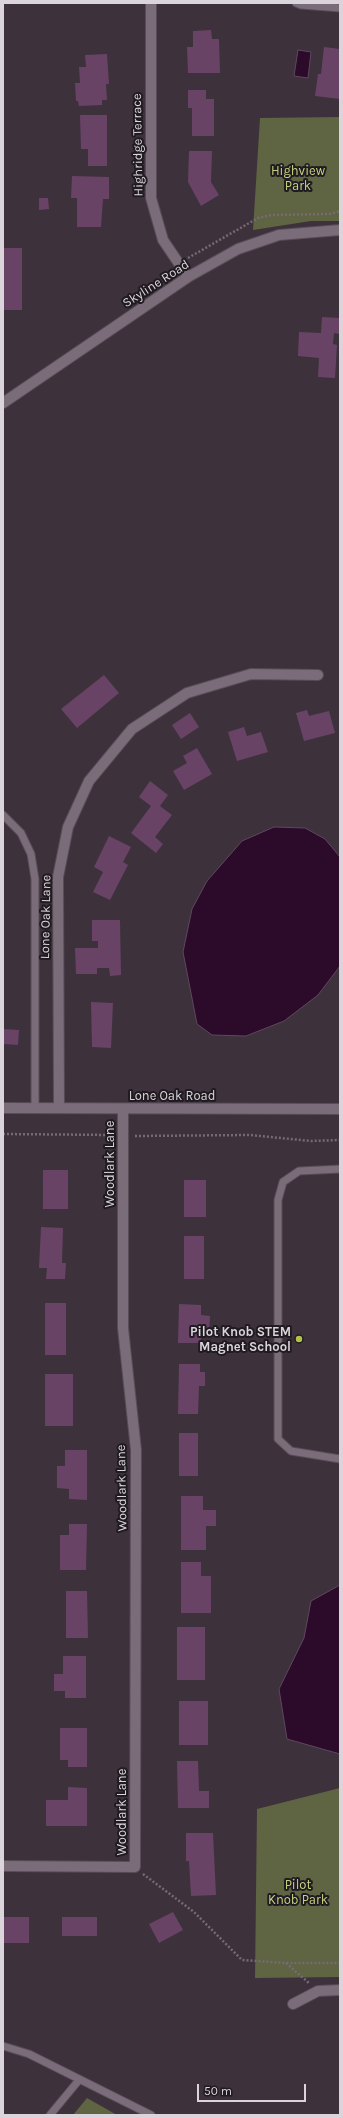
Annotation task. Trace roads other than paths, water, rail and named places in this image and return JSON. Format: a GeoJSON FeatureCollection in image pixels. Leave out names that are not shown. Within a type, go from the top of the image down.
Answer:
{"type":"FeatureCollection","features":[{"type":"Feature","properties":{"kind":"street","name":"Highridge Terrace"},"geometry":{"type":"LineString","coordinates":[[151,3],[151,198],[163,240],[188,277]]}},
{"type":"Feature","properties":{"kind":"street","name":"Skyline Road"},"geometry":{"type":"LineString","coordinates":[[3,403],[188,277],[238,249],[279,235],[340,230]]}},
{"type":"Feature","properties":{"kind":"street","name":"Lone Oak Lane"},"geometry":{"type":"LineString","coordinates":[[59,1108],[58,877],[68,827],[90,781],[132,729],[188,693],[251,674],[318,675]]}},
{"type":"Feature","properties":{"kind":"street","name":"Lone Oak Road"},"geometry":{"type":"LineString","coordinates":[[3,1108],[340,1109]]}},
{"type":"Feature","properties":{"kind":"street","name":"Woodlark Lane"},"geometry":{"type":"LineString","coordinates":[[3,1866],[135,1867],[136,1450],[123,1328],[123,1109]]}},
{"type":"Feature","properties":{"kind":"street"},"geometry":{"type":"LineString","coordinates":[[293,2004],[318,1991],[340,1990]]}},
{"type":"Feature","properties":{"kind":"lane"},"geometry":{"type":"LineString","coordinates":[[296,3],[301,5],[340,8]]}},
{"type":"Feature","properties":{"kind":"lane"},"geometry":{"type":"LineString","coordinates":[[3,815],[21,833],[31,854],[35,879],[35,1108]]}},
{"type":"Feature","properties":{"kind":"lane"},"geometry":{"type":"LineString","coordinates":[[340,1169],[299,1171],[283,1182],[278,1200],[278,1439],[291,1451],[340,1459]]}},
{"type":"Feature","properties":{"kind":"lane"},"geometry":{"type":"LineString","coordinates":[[3,2046],[29,2054],[151,2115]]}},
{"type":"Feature","properties":{"kind":"lane"},"geometry":{"type":"LineString","coordinates":[[50,2115],[79,2080]]}},
{"type":"Feature","properties":{"kind":"place","name":"Pilot Knob STEM Magnet School"},"geometry":{"type":"Point","coordinates":[299,1339]}},
{"type":"Feature","properties":{"kind":"park label","name":"Highview Park"},"geometry":{"type":"Point","coordinates":[298,178]}},
{"type":"Feature","properties":{"kind":"park label","name":"Pilot Knob Park"},"geometry":{"type":"Point","coordinates":[298,1892]}}]}
